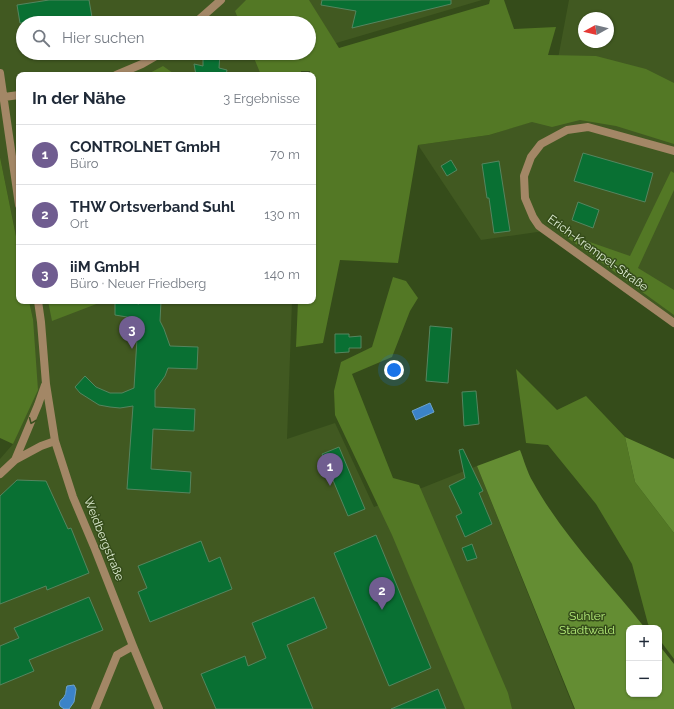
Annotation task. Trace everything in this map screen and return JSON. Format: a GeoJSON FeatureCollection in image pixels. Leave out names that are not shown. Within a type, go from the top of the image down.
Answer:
{"type":"FeatureCollection","features":[{"type":"Feature","properties":{"kind":"street"},"geometry":{"type":"LineString","coordinates":[[203,16],[221,0]]}},
{"type":"Feature","properties":{"kind":"street"},"geometry":{"type":"LineString","coordinates":[[123,72],[149,60]]}},
{"type":"Feature","properties":{"kind":"street"},"geometry":{"type":"LineString","coordinates":[[0,73],[16,188]]}},
{"type":"Feature","properties":{"kind":"street"},"geometry":{"type":"LineString","coordinates":[[4,98],[16,96]]}},
{"type":"Feature","properties":{"kind":"street","name":"Erich-Krempel-Straße"},"geometry":{"type":"LineString","coordinates":[[674,151],[588,127],[574,129],[568,130],[541,144],[531,157],[524,176],[525,198],[533,217],[539,226],[674,323]]}},
{"type":"Feature","properties":{"kind":"street","name":"Weidbergstraße"},"geometry":{"type":"LineString","coordinates":[[38,304],[46,384],[55,441],[74,496],[159,709]]}},
{"type":"Feature","properties":{"kind":"street"},"geometry":{"type":"LineString","coordinates":[[15,460],[46,384]]}},
{"type":"Feature","properties":{"kind":"street"},"geometry":{"type":"LineString","coordinates":[[0,474],[15,460],[41,446],[55,441]]}},
{"type":"Feature","properties":{"kind":"street"},"geometry":{"type":"LineString","coordinates":[[95,709],[117,655],[133,646]]}},
{"type":"Feature","properties":{"kind":"shaded area"},"geometry":{"type":"Polygon","coordinates":[[[0,0],[482,0],[316,49],[316,16],[16,16],[16,60],[302,60],[301,72],[16,72],[16,236],[0,157],[0,0]]]}},
{"type":"Feature","properties":{"kind":"shaded area"},"geometry":{"type":"Polygon","coordinates":[[[246,0],[309,0],[339,48],[489,4],[490,0],[504,0],[514,29],[556,27],[548,55],[596,56],[646,69],[674,83],[674,144],[616,126],[580,120],[552,127],[532,122],[489,135],[418,145],[398,263],[340,260],[323,343],[296,347],[298,304],[316,304],[316,72],[260,72],[255,60],[316,60],[316,16],[237,16],[235,11],[246,0]]]}},
{"type":"Feature","properties":{"kind":"shaded area"},"geometry":{"type":"Polygon","coordinates":[[[569,0],[674,0],[674,319],[551,230],[481,240],[418,145],[489,135],[547,117],[569,0]]]}},
{"type":"Feature","properties":{"kind":"shaded area"},"geometry":{"type":"Polygon","coordinates":[[[163,66],[172,72],[152,72],[163,66]]]}},
{"type":"Feature","properties":{"kind":"shaded area"},"geometry":{"type":"Polygon","coordinates":[[[0,157],[16,236],[16,304],[30,304],[33,319],[38,390],[13,444],[0,438],[0,157]]]}},
{"type":"Feature","properties":{"kind":"shaded area"},"geometry":{"type":"Polygon","coordinates":[[[671,171],[674,173],[674,190],[638,268],[674,290],[674,315],[558,231],[630,256],[671,171]]]}},
{"type":"Feature","properties":{"kind":"shaded area"},"geometry":{"type":"Polygon","coordinates":[[[393,277],[406,281],[418,298],[410,311],[392,357],[352,374],[393,478],[419,485],[508,693],[512,709],[465,709],[392,535],[335,415],[334,391],[341,362],[372,347],[393,277]]]}},
{"type":"Feature","properties":{"kind":"shaded area"},"geometry":{"type":"Polygon","coordinates":[[[30,304],[292,304],[287,439],[335,423],[374,507],[477,466],[574,709],[0,709],[0,459],[13,444],[33,319],[30,304]]]}},
{"type":"Feature","properties":{"kind":"shaded area"},"geometry":{"type":"Polygon","coordinates":[[[49,304],[96,304],[52,321],[49,304]]]}},
{"type":"Feature","properties":{"kind":"shaded area"},"geometry":{"type":"Polygon","coordinates":[[[516,369],[557,410],[586,396],[625,437],[635,482],[674,533],[674,659],[662,643],[662,625],[648,624],[632,564],[596,504],[548,445],[526,443],[516,369]]]}},
{"type":"Feature","properties":{"kind":"green space"},"geometry":{"type":"Polygon","coordinates":[[[625,437],[674,459],[674,533],[635,482],[625,437]]]}},
{"type":"Feature","properties":{"kind":"green space","name":"Suhler Stadtwald"},"geometry":{"type":"Polygon","coordinates":[[[520,450],[531,478],[558,521],[643,625],[626,625],[626,697],[662,697],[662,649],[674,664],[674,709],[575,709],[477,466],[520,450]]]}},
{"type":"Feature","properties":{"kind":"water"},"geometry":{"type":"Polygon","coordinates":[[[430,403],[434,412],[416,420],[412,411],[430,403]]]}},
{"type":"Feature","properties":{"kind":"water"},"geometry":{"type":"Polygon","coordinates":[[[74,685],[76,689],[74,702],[69,709],[64,709],[60,706],[60,701],[64,697],[67,686],[74,685]]]}},
{"type":"Feature","properties":{"kind":"building"},"geometry":{"type":"Polygon","coordinates":[[[49,0],[89,0],[92,16],[19,16],[17,5],[49,0]]]}},
{"type":"Feature","properties":{"kind":"building"},"geometry":{"type":"Polygon","coordinates":[[[322,0],[451,0],[451,4],[352,28],[356,11],[321,5],[322,0]]]}},
{"type":"Feature","properties":{"kind":"building"},"geometry":{"type":"Polygon","coordinates":[[[203,60],[220,60],[219,68],[227,70],[227,72],[195,72],[194,64],[203,66],[203,60]]]}},
{"type":"Feature","properties":{"kind":"building"},"geometry":{"type":"Polygon","coordinates":[[[583,153],[653,173],[645,202],[574,181],[583,153]]]}},
{"type":"Feature","properties":{"kind":"building"},"geometry":{"type":"Polygon","coordinates":[[[451,160],[457,170],[447,176],[441,166],[451,160]]]}},
{"type":"Feature","properties":{"kind":"building"},"geometry":{"type":"Polygon","coordinates":[[[499,161],[510,231],[494,233],[482,164],[499,161]]]}},
{"type":"Feature","properties":{"kind":"building"},"geometry":{"type":"Polygon","coordinates":[[[578,202],[599,210],[593,228],[572,220],[578,202]]]}},
{"type":"Feature","properties":{"kind":"building"},"geometry":{"type":"Polygon","coordinates":[[[115,304],[161,304],[160,321],[170,346],[198,347],[197,369],[168,368],[165,376],[155,390],[155,407],[195,409],[194,431],[153,429],[151,469],[191,472],[190,493],[127,489],[133,406],[120,408],[99,405],[80,393],[75,387],[85,376],[96,387],[110,393],[122,393],[134,388],[138,322],[127,317],[115,315],[115,304]]]}},
{"type":"Feature","properties":{"kind":"building"},"geometry":{"type":"Polygon","coordinates":[[[430,326],[452,328],[448,383],[426,381],[430,326]]]}},
{"type":"Feature","properties":{"kind":"building"},"geometry":{"type":"Polygon","coordinates":[[[335,334],[349,334],[349,337],[361,336],[361,348],[349,348],[349,352],[335,353],[335,334]]]}},
{"type":"Feature","properties":{"kind":"building"},"geometry":{"type":"Polygon","coordinates":[[[476,391],[479,424],[464,426],[462,392],[476,391]]]}},
{"type":"Feature","properties":{"kind":"building"},"geometry":{"type":"Polygon","coordinates":[[[339,447],[365,509],[348,516],[322,454],[339,447]]]}},
{"type":"Feature","properties":{"kind":"building"},"geometry":{"type":"Polygon","coordinates":[[[463,449],[483,491],[479,493],[492,524],[465,537],[456,516],[462,513],[449,486],[465,478],[459,450],[463,449]]]}},
{"type":"Feature","properties":{"kind":"building"},"geometry":{"type":"Polygon","coordinates":[[[17,480],[46,481],[68,529],[71,528],[89,573],[47,590],[46,586],[0,604],[0,496],[17,480]]]}},
{"type":"Feature","properties":{"kind":"building"},"geometry":{"type":"Polygon","coordinates":[[[376,535],[431,668],[389,686],[334,553],[376,535]]]}},
{"type":"Feature","properties":{"kind":"building"},"geometry":{"type":"Polygon","coordinates":[[[201,541],[209,562],[220,557],[232,589],[150,622],[138,592],[147,588],[138,566],[201,541]]]}},
{"type":"Feature","properties":{"kind":"building"},"geometry":{"type":"Polygon","coordinates":[[[472,544],[477,558],[467,561],[462,548],[472,544]]]}},
{"type":"Feature","properties":{"kind":"building"},"geometry":{"type":"Polygon","coordinates":[[[89,597],[103,630],[29,660],[34,671],[0,685],[0,646],[19,638],[14,628],[89,597]]]}},
{"type":"Feature","properties":{"kind":"building"},"geometry":{"type":"Polygon","coordinates":[[[314,597],[327,628],[287,645],[313,709],[216,709],[201,674],[245,656],[248,666],[266,658],[252,623],[314,597]]]}},
{"type":"Feature","properties":{"kind":"building"},"geometry":{"type":"Polygon","coordinates":[[[438,689],[446,709],[391,709],[438,689]]]}},
{"type":"Feature","properties":{"kind":"place","name":"iiM GmbH"},"geometry":{"type":"Point","coordinates":[132,349]}},
{"type":"Feature","properties":{"kind":"place","name":"CONTROLNET GmbH"},"geometry":{"type":"Point","coordinates":[330,486]}},
{"type":"Feature","properties":{"kind":"place","name":"THW Ortsverband Suhl"},"geometry":{"type":"Point","coordinates":[382,610]}}]}
